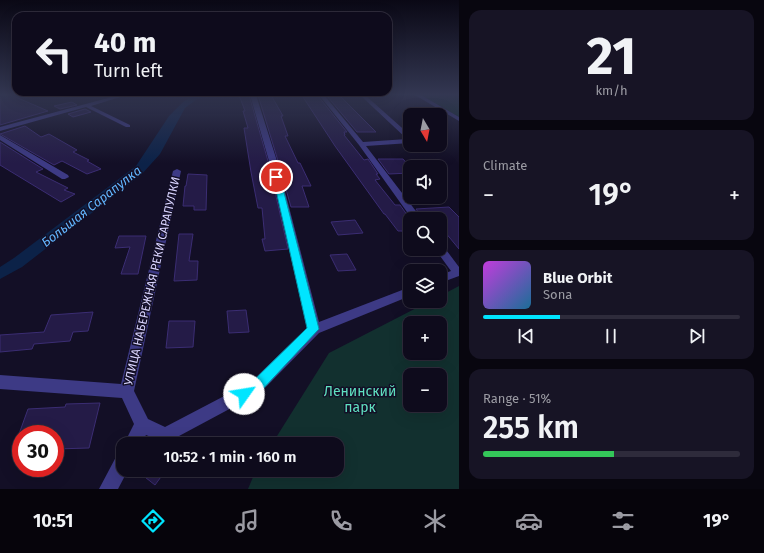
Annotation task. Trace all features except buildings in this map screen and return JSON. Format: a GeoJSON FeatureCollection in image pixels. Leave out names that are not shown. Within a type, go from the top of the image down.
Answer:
{"type":"FeatureCollection","features":[{"type":"Feature","properties":{"kind":"street"},"geometry":{"type":"LineString","coordinates":[[0,129],[42,118]]}},
{"type":"Feature","properties":{"kind":"street"},"geometry":{"type":"LineString","coordinates":[[111,118],[128,126]]}},
{"type":"Feature","properties":{"kind":"street"},"geometry":{"type":"LineString","coordinates":[[260,118],[273,162],[314,329]]}},
{"type":"Feature","properties":{"kind":"street"},"geometry":{"type":"LineString","coordinates":[[340,118],[412,212]]}},
{"type":"Feature","properties":{"kind":"street"},"geometry":{"type":"LineString","coordinates":[[387,118],[403,133]]}},
{"type":"Feature","properties":{"kind":"street"},"geometry":{"type":"LineString","coordinates":[[0,137],[65,177]]}},
{"type":"Feature","properties":{"kind":"street"},"geometry":{"type":"LineString","coordinates":[[361,144],[403,140]]}},
{"type":"Feature","properties":{"kind":"street","name":"УЛИЦА НАБЕРЕЖНАЯ РЕКИ САРАПУЛКИ"},"geometry":{"type":"LineString","coordinates":[[142,425],[127,391],[177,171]]}},
{"type":"Feature","properties":{"kind":"street"},"geometry":{"type":"LineString","coordinates":[[445,256],[458,272],[447,276]]}},
{"type":"Feature","properties":{"kind":"street"},"geometry":{"type":"LineString","coordinates":[[136,437],[142,425],[166,435],[256,387],[314,329],[403,294]]}},
{"type":"Feature","properties":{"kind":"street","name":"УЛИЦА НАБЕРЕЖНАЯ РЕКИ САРАПУЛКИ"},"geometry":{"type":"LineString","coordinates":[[0,382],[127,391]]}},
{"type":"Feature","properties":{"kind":"street"},"geometry":{"type":"LineString","coordinates":[[108,489],[116,474]]}},
{"type":"Feature","properties":{"kind":"green space","name":"Ленинский парк"},"geometry":{"type":"Polygon","coordinates":[[[459,286],[459,489],[248,489],[253,477],[344,477],[344,437],[276,437],[329,353],[416,308],[447,308],[447,292],[459,286]]]}},
{"type":"Feature","properties":{"kind":"water","name":"Большая Сарапулка"},"geometry":{"type":"Polygon","coordinates":[[[168,118],[180,118],[160,154],[141,175],[22,267],[0,279],[0,267],[136,166],[168,118]]]}},
{"type":"Feature","properties":{"kind":"route"},"geometry":{"type":"LineString","coordinates":[[244,394],[256,387],[314,329],[276,177]]}}]}
